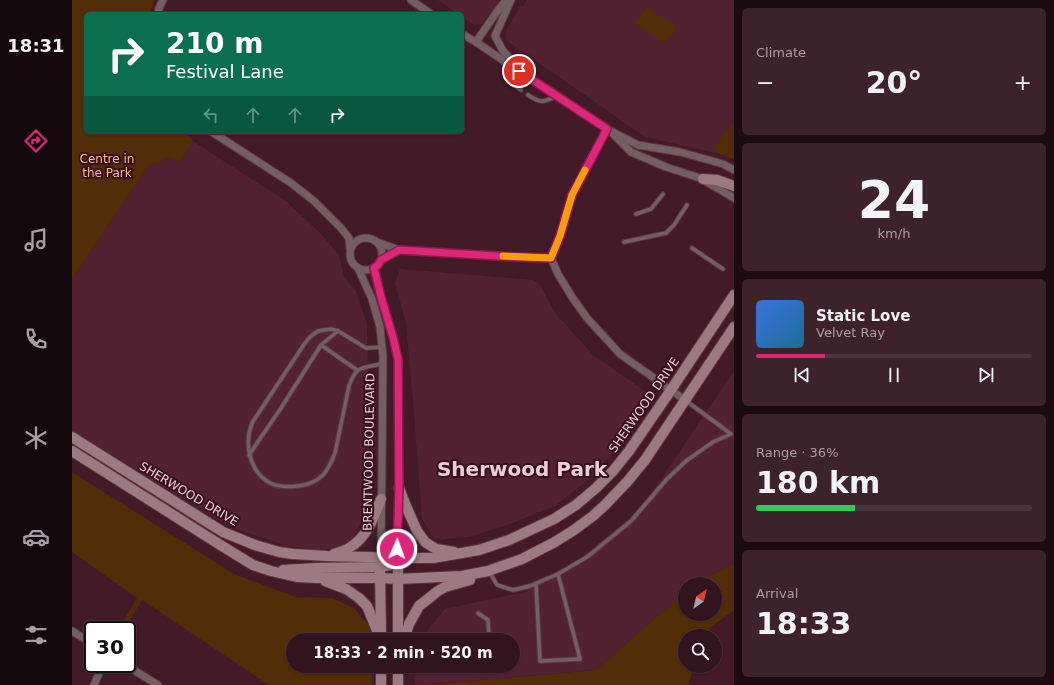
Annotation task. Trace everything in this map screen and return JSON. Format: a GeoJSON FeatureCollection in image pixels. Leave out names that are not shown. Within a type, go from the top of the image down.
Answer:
{"type":"FeatureCollection","features":[{"type":"Feature","properties":{"kind":"main road"},"geometry":{"type":"LineString","coordinates":[[703,180],[717,180],[734,186]]}},
{"type":"Feature","properties":{"kind":"main road","name":"SHERWOOD DRIVE"},"geometry":{"type":"LineString","coordinates":[[72,437],[223,532],[255,545],[279,552],[327,556],[380,563],[398,558],[433,558],[464,554],[509,540],[554,519],[581,501],[596,488],[613,471],[629,451],[734,295]]}},
{"type":"Feature","properties":{"kind":"main road","name":"SHERWOOD DRIVE"},"geometry":{"type":"LineString","coordinates":[[72,451],[222,546],[254,565],[272,571],[297,577],[317,578],[398,579],[462,576],[488,570],[522,559],[555,542],[597,513],[627,482],[645,460],[734,327]]}},
{"type":"Feature","properties":{"kind":"main road"},"geometry":{"type":"LineString","coordinates":[[399,488],[417,531],[425,542],[436,549],[464,554]]}},
{"type":"Feature","properties":{"kind":"main road"},"geometry":{"type":"LineString","coordinates":[[327,556],[348,549],[360,540],[373,520],[381,499]]}},
{"type":"Feature","properties":{"kind":"main road"},"geometry":{"type":"LineString","coordinates":[[398,558],[398,633]]}},
{"type":"Feature","properties":{"kind":"main road"},"geometry":{"type":"LineString","coordinates":[[272,571],[380,563]]}},
{"type":"Feature","properties":{"kind":"main road","name":"BRENTWOOD BOULEVARD"},"geometry":{"type":"LineString","coordinates":[[380,563],[381,633]]}},
{"type":"Feature","properties":{"kind":"main road"},"geometry":{"type":"LineString","coordinates":[[406,633],[409,624],[419,606],[438,590],[470,580],[488,570]]}},
{"type":"Feature","properties":{"kind":"main road"},"geometry":{"type":"LineString","coordinates":[[317,578],[346,589],[359,598],[367,606],[378,633]]}},
{"type":"Feature","properties":{"kind":"main road"},"geometry":{"type":"LineString","coordinates":[[381,673],[381,685]]}},
{"type":"Feature","properties":{"kind":"main road"},"geometry":{"type":"LineString","coordinates":[[398,673],[398,685]]}},
{"type":"Feature","properties":{"kind":"street"},"geometry":{"type":"LineString","coordinates":[[158,12],[163,0]]}},
{"type":"Feature","properties":{"kind":"street"},"geometry":{"type":"LineString","coordinates":[[410,0],[428,12]]}},
{"type":"Feature","properties":{"kind":"street"},"geometry":{"type":"LineString","coordinates":[[476,42],[506,0]]}},
{"type":"Feature","properties":{"kind":"street"},"geometry":{"type":"LineString","coordinates":[[511,0],[496,36],[503,51],[526,76]]}},
{"type":"Feature","properties":{"kind":"street"},"geometry":{"type":"LineString","coordinates":[[464,35],[607,129],[638,145],[680,152],[723,164],[734,170]]}},
{"type":"Feature","properties":{"kind":"street"},"geometry":{"type":"LineString","coordinates":[[607,129],[632,152],[666,167],[700,178],[734,198]]}},
{"type":"Feature","properties":{"kind":"street"},"geometry":{"type":"LineString","coordinates":[[607,129],[572,195],[560,236],[551,258],[558,274],[587,318],[620,354],[685,400]]}},
{"type":"Feature","properties":{"kind":"street"},"geometry":{"type":"LineString","coordinates":[[215,134],[291,183],[314,201],[349,238],[351,260],[358,268],[369,270],[378,265],[381,260],[382,250],[377,242]]}},
{"type":"Feature","properties":{"kind":"street"},"geometry":{"type":"LineString","coordinates":[[350,249],[357,240],[368,238],[399,250],[551,258]]}},
{"type":"Feature","properties":{"kind":"street"},"geometry":{"type":"LineString","coordinates":[[381,260],[399,250]]}},
{"type":"Feature","properties":{"kind":"street","name":"BRENTWOOD BOULEVARD"},"geometry":{"type":"LineString","coordinates":[[358,268],[372,299],[380,327],[383,347],[380,563]]}},
{"type":"Feature","properties":{"kind":"street"},"geometry":{"type":"LineString","coordinates":[[374,268],[398,359],[398,558]]}},
{"type":"Feature","properties":{"kind":"street"},"geometry":{"type":"LineString","coordinates":[[72,631],[84,638]]}},
{"type":"Feature","properties":{"kind":"street"},"geometry":{"type":"LineString","coordinates":[[136,671],[158,685]]}},
{"type":"Feature","properties":{"kind":"street"},"geometry":{"type":"LineString","coordinates":[[94,685],[99,673]]}},
{"type":"Feature","properties":{"kind":"lane"},"geometry":{"type":"LineString","coordinates":[[512,66],[510,78],[513,85],[521,90]]}},
{"type":"Feature","properties":{"kind":"lane"},"geometry":{"type":"LineString","coordinates":[[528,95],[536,100],[545,101],[556,96]]}},
{"type":"Feature","properties":{"kind":"lane"},"geometry":{"type":"LineString","coordinates":[[636,214],[651,209],[663,194]]}},
{"type":"Feature","properties":{"kind":"lane"},"geometry":{"type":"LineString","coordinates":[[624,242],[666,232],[674,225],[687,205]]}},
{"type":"Feature","properties":{"kind":"lane"},"geometry":{"type":"LineString","coordinates":[[692,248],[723,269]]}},
{"type":"Feature","properties":{"kind":"lane"},"geometry":{"type":"LineString","coordinates":[[383,347],[366,348],[331,328],[318,331],[310,337],[252,423],[249,432],[250,455],[255,468],[262,477],[271,484],[282,486],[303,485],[322,476],[332,463],[349,386],[357,370],[383,364]]}},
{"type":"Feature","properties":{"kind":"lane"},"geometry":{"type":"LineString","coordinates":[[250,455],[321,345],[338,331]]}},
{"type":"Feature","properties":{"kind":"lane"},"geometry":{"type":"LineString","coordinates":[[321,345],[357,370]]}},
{"type":"Feature","properties":{"kind":"lane"},"geometry":{"type":"LineString","coordinates":[[488,570],[498,585],[513,590],[536,584],[558,574],[587,557],[631,521],[667,479],[686,461],[713,442],[731,434],[685,400]]}},
{"type":"Feature","properties":{"kind":"lane"},"geometry":{"type":"LineString","coordinates":[[536,584],[540,661],[580,659],[558,574]]}},
{"type":"Feature","properties":{"kind":"lane"},"geometry":{"type":"LineString","coordinates":[[478,613],[488,620],[489,633]]}},
{"type":"Feature","properties":{"kind":"shaded area"},"geometry":{"type":"Polygon","coordinates":[[[438,0],[500,0],[482,24],[475,25],[464,18],[464,12],[455,12],[438,0]]]}},
{"type":"Feature","properties":{"kind":"shaded area"},"geometry":{"type":"Polygon","coordinates":[[[527,0],[734,0],[734,159],[716,153],[645,137],[506,40],[506,32],[520,6],[523,6],[527,0]]]}},
{"type":"Feature","properties":{"kind":"shaded area"},"geometry":{"type":"Polygon","coordinates":[[[193,141],[287,202],[322,235],[339,255],[344,277],[356,291],[367,324],[370,505],[353,539],[339,548],[319,550],[287,546],[239,530],[212,517],[72,430],[72,279],[148,166],[171,157],[179,163],[193,141]]]}},
{"type":"Feature","properties":{"kind":"shaded area"},"geometry":{"type":"Polygon","coordinates":[[[400,269],[533,280],[540,285],[555,313],[593,355],[652,396],[616,449],[589,479],[555,506],[510,524],[469,537],[435,540],[422,519],[406,323],[395,283],[400,269]]]}},
{"type":"Feature","properties":{"kind":"shaded area"},"geometry":{"type":"Polygon","coordinates":[[[734,371],[734,563],[709,577],[678,577],[678,599],[596,670],[415,685],[416,673],[520,673],[520,633],[426,633],[445,609],[524,592],[577,566],[636,516],[734,371]]]}},
{"type":"Feature","properties":{"kind":"green space","name":"Centre in the Park"},"geometry":{"type":"Polygon","coordinates":[[[72,0],[155,0],[150,12],[84,12],[84,134],[186,134],[193,141],[179,163],[171,157],[148,166],[72,279],[72,0]]]}},
{"type":"Feature","properties":{"kind":"green space"},"geometry":{"type":"Polygon","coordinates":[[[647,7],[677,27],[664,43],[635,24],[647,7]]]}},
{"type":"Feature","properties":{"kind":"green space"},"geometry":{"type":"Polygon","coordinates":[[[734,121],[734,159],[716,153],[716,145],[734,121]]]}},
{"type":"Feature","properties":{"kind":"green space"},"geometry":{"type":"Polygon","coordinates":[[[72,472],[234,574],[296,597],[332,598],[354,608],[372,630],[372,633],[286,633],[286,673],[372,673],[372,685],[267,685],[142,600],[129,621],[123,621],[137,598],[72,552],[72,472]]]}},
{"type":"Feature","properties":{"kind":"green space"},"geometry":{"type":"Polygon","coordinates":[[[734,563],[734,610],[722,619],[722,577],[709,577],[734,563]]]}},
{"type":"Feature","properties":{"kind":"green space"},"geometry":{"type":"Polygon","coordinates":[[[678,599],[678,621],[719,621],[708,629],[678,629],[678,673],[692,673],[689,685],[423,685],[596,670],[678,599]]]}},
{"type":"Feature","properties":{"kind":"slow traffic"},"geometry":{"type":"LineString","coordinates":[[503,256],[551,258],[560,236],[572,195],[585,170]]}},
{"type":"Feature","properties":{"kind":"district","name":"Sherwood Park"},"geometry":{"type":"Point","coordinates":[522,469]}},
{"type":"Feature","properties":{"kind":"route"},"geometry":{"type":"LineString","coordinates":[[397,549],[399,488],[398,359],[374,268],[381,260],[399,250],[551,258],[560,236],[572,195],[607,129],[519,71]]}}]}
